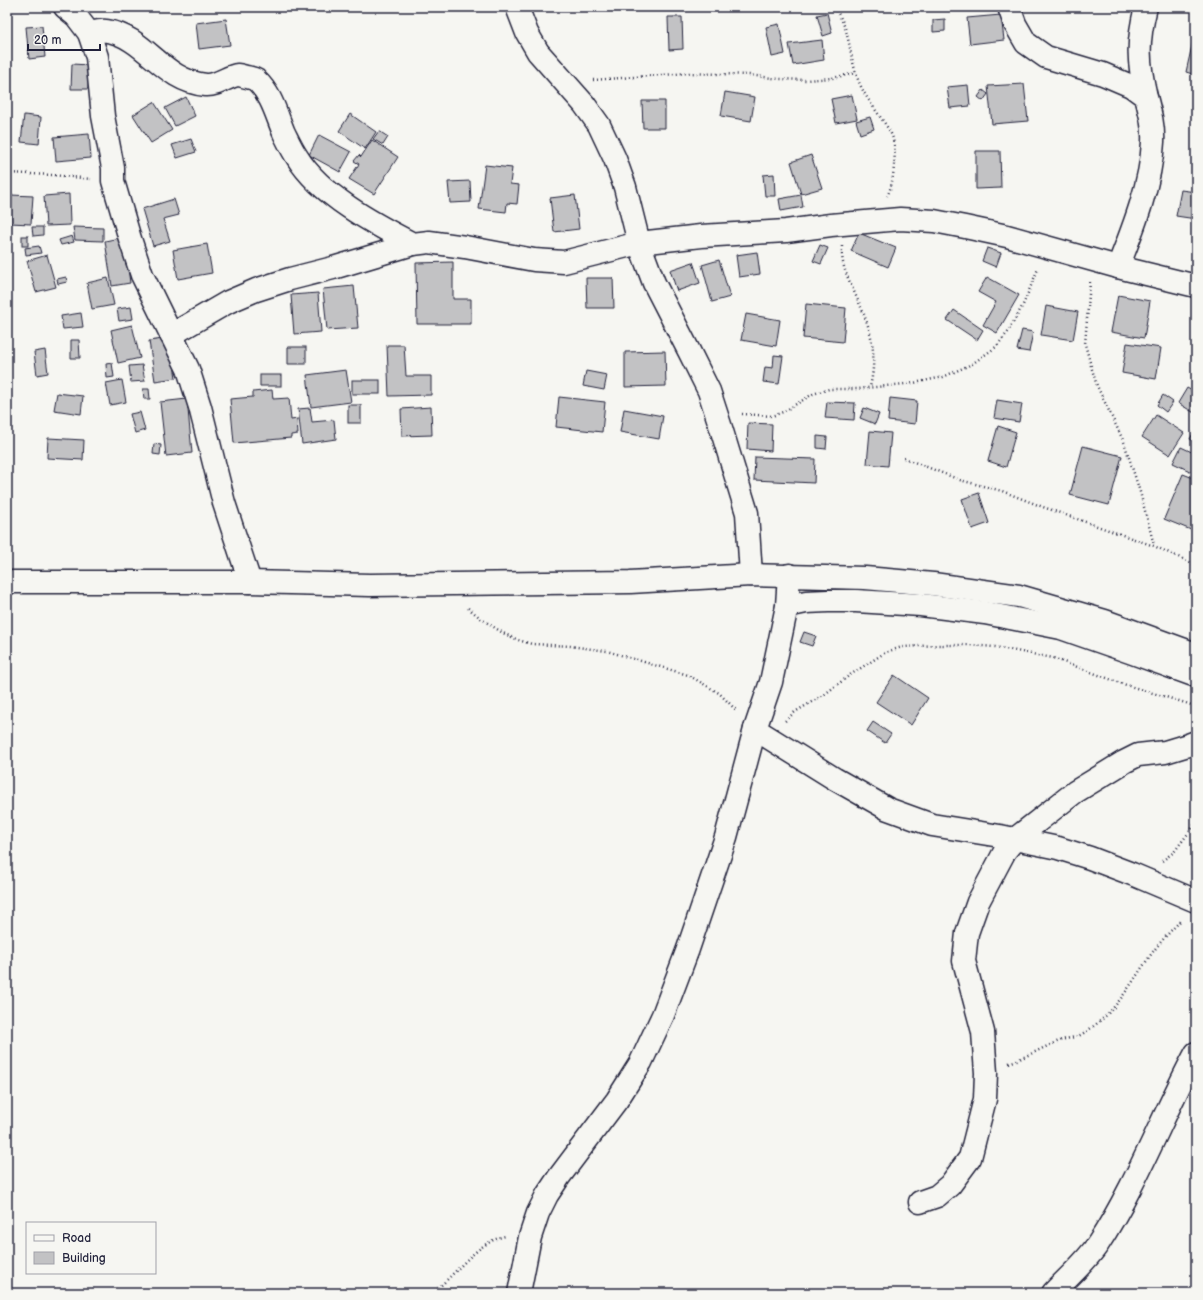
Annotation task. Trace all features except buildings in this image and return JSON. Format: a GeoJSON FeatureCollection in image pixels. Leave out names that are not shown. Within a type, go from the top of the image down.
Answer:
{"type":"FeatureCollection","features":[{"type":"Feature","properties":{"kind":"main road"},"geometry":{"type":"LineString","coordinates":[[65,7],[76,16],[89,33],[97,57],[103,116],[113,168],[113,181],[142,275],[188,369],[200,407],[224,503],[250,582]]}},
{"type":"Feature","properties":{"kind":"main road"},"geometry":{"type":"LineString","coordinates":[[517,7],[527,33],[538,52],[584,104],[599,125],[612,152],[625,187],[639,243],[654,283],[709,391],[717,414],[747,513],[750,575]]}},
{"type":"Feature","properties":{"kind":"main road"},"geometry":{"type":"LineString","coordinates":[[1009,7],[1015,24],[1026,43],[1046,57],[1103,74],[1131,86],[1146,97]]}},
{"type":"Feature","properties":{"kind":"main road"},"geometry":{"type":"LineString","coordinates":[[1118,267],[1139,210],[1151,160],[1153,141],[1152,120],[1140,71],[1139,53],[1140,33],[1146,7]]}},
{"type":"Feature","properties":{"kind":"main road"},"geometry":{"type":"LineString","coordinates":[[89,33],[106,30],[122,35],[138,44],[173,73],[187,81],[208,85],[239,75],[254,79],[275,106],[284,134],[310,176],[325,189],[377,226],[413,244]]}},
{"type":"Feature","properties":{"kind":"main road"},"geometry":{"type":"LineString","coordinates":[[171,335],[228,302],[256,290],[413,244],[429,242],[534,260],[564,262],[639,243],[701,236],[786,231],[900,219],[934,221],[965,226],[1091,260],[1196,286]]}},
{"type":"Feature","properties":{"kind":"main road"},"geometry":{"type":"LineString","coordinates":[[7,582],[250,582],[370,585],[630,582],[750,575],[865,578],[918,582],[1019,596],[1104,621],[1196,654]]}},
{"type":"Feature","properties":{"kind":"main road"},"geometry":{"type":"LineString","coordinates":[[520,1292],[530,1237],[538,1213],[547,1195],[559,1177],[617,1100],[641,1062],[663,1016],[691,942],[760,732],[787,606],[789,575]]}},
{"type":"Feature","properties":{"kind":"main road"},"geometry":{"type":"LineString","coordinates":[[787,606],[806,602],[856,601],[920,605],[985,613],[1061,628],[1196,676]]}},
{"type":"Feature","properties":{"kind":"main road"},"geometry":{"type":"LineString","coordinates":[[760,732],[835,779],[888,809],[932,825],[1015,839],[1058,848],[1090,858],[1139,876],[1191,908]]}},
{"type":"Feature","properties":{"kind":"main road"},"geometry":{"type":"LineString","coordinates":[[920,1202],[937,1196],[950,1185],[970,1158],[985,1099],[986,1073],[983,1032],[964,961],[967,933],[978,902],[1005,851],[1015,839],[1075,792],[1124,762],[1138,755],[1165,752],[1188,746],[1196,742]]}},
{"type":"Feature","properties":{"kind":"main road"},"geometry":{"type":"LineString","coordinates":[[1052,1293],[1082,1264],[1098,1245],[1130,1189],[1174,1095],[1196,1053]]}},
{"type":"Feature","properties":{"kind":"path"},"geometry":{"type":"LineString","coordinates":[[834,7],[845,28],[861,87],[893,138],[894,164],[892,184],[888,194],[871,222]]}},
{"type":"Feature","properties":{"kind":"path"},"geometry":{"type":"LineString","coordinates":[[566,83],[689,73],[749,75],[779,79],[806,80],[832,78],[856,73]]}},
{"type":"Feature","properties":{"kind":"path"},"geometry":{"type":"LineString","coordinates":[[7,173],[53,175],[113,181]]}},
{"type":"Feature","properties":{"kind":"path"},"geometry":{"type":"LineString","coordinates":[[844,224],[842,251],[843,265],[872,337],[874,372],[870,387]]}},
{"type":"Feature","properties":{"kind":"path"},"geometry":{"type":"LineString","coordinates":[[717,414],[772,416],[783,412],[813,394],[829,389],[914,384],[943,377],[972,364],[996,347],[1008,332],[1023,305],[1040,264],[1038,245]]}},
{"type":"Feature","properties":{"kind":"path"},"geometry":{"type":"LineString","coordinates":[[1091,260],[1085,344],[1097,386],[1124,442],[1140,492],[1154,546]]}},
{"type":"Feature","properties":{"kind":"path"},"geometry":{"type":"LineString","coordinates":[[904,458],[960,480],[1002,491],[1050,510],[1154,546],[1196,565]]}},
{"type":"Feature","properties":{"kind":"path"},"geometry":{"type":"LineString","coordinates":[[465,606],[503,633],[525,642],[532,644],[607,651],[688,674],[719,692],[760,732],[825,694],[850,675],[886,652],[902,647],[969,645],[994,647],[1053,658],[1124,684],[1189,704],[1196,708]]}},
{"type":"Feature","properties":{"kind":"path"},"geometry":{"type":"LineString","coordinates":[[1139,876],[1174,852],[1196,823]]}},
{"type":"Feature","properties":{"kind":"path"},"geometry":{"type":"LineString","coordinates":[[986,1073],[1060,1041],[1081,1035],[1098,1022],[1114,1008],[1124,996],[1148,959],[1191,908]]}},
{"type":"Feature","properties":{"kind":"path"},"geometry":{"type":"LineString","coordinates":[[432,1293],[482,1246],[497,1238],[512,1236],[530,1237]]}}]}
